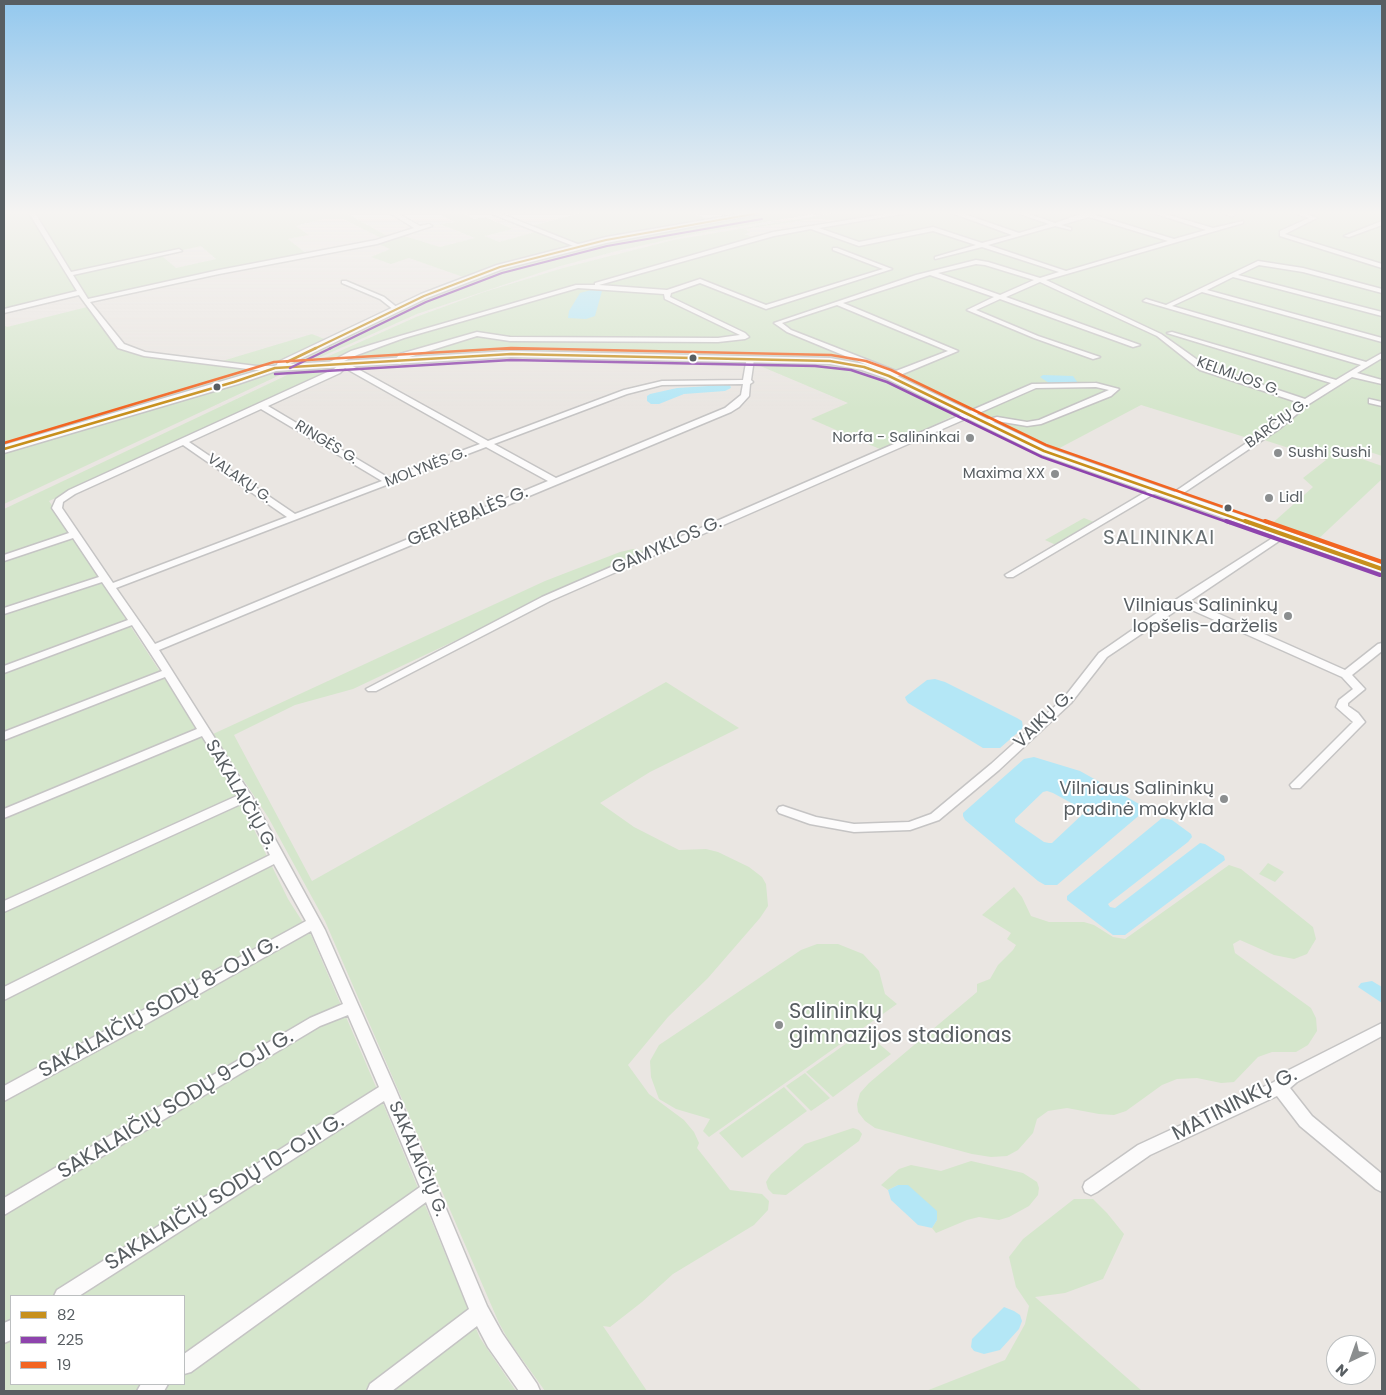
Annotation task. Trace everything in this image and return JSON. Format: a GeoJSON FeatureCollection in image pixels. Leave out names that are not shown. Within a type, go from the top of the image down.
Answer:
{"type":"FeatureCollection","features":[{"type":"Feature","properties":{"kind":"main road"},"geometry":{"type":"LineString","coordinates":[[4,449],[234,382],[275,368],[396,309],[469,278]]}},
{"type":"Feature","properties":{"kind":"main road"},"geometry":{"type":"LineString","coordinates":[[275,368],[511,354],[836,362],[864,367],[892,375],[967,415],[1044,451],[1382,569]]}},
{"type":"Feature","properties":{"kind":"street"},"geometry":{"type":"LineString","coordinates":[[72,278],[117,343],[135,352],[256,368],[275,368]]}},
{"type":"Feature","properties":{"kind":"street"},"geometry":{"type":"LineString","coordinates":[[86,301],[191,278]]}},
{"type":"Feature","properties":{"kind":"street"},"geometry":{"type":"LineString","coordinates":[[592,286],[619,278]]}},
{"type":"Feature","properties":{"kind":"street"},"geometry":{"type":"LineString","coordinates":[[326,366],[346,356],[402,337],[575,287],[592,286],[668,292],[700,281],[763,307],[768,307],[860,278]]}},
{"type":"Feature","properties":{"kind":"street","name":"KELMIJOS G."},"geometry":{"type":"LineString","coordinates":[[892,375],[777,325],[781,321],[912,278]]}},
{"type":"Feature","properties":{"kind":"street"},"geometry":{"type":"LineString","coordinates":[[947,278],[1136,345]]}},
{"type":"Feature","properties":{"kind":"street","name":"KELMIJOS G."},"geometry":{"type":"LineString","coordinates":[[1034,278],[1159,334],[1200,366],[1306,402]]}},
{"type":"Feature","properties":{"kind":"street"},"geometry":{"type":"LineString","coordinates":[[1046,278],[970,310],[1036,337],[1096,357]]}},
{"type":"Feature","properties":{"kind":"street"},"geometry":{"type":"LineString","coordinates":[[1166,307],[1225,278]]}},
{"type":"Feature","properties":{"kind":"street"},"geometry":{"type":"LineString","coordinates":[[1243,278],[1382,314]]}},
{"type":"Feature","properties":{"kind":"street"},"geometry":{"type":"LineString","coordinates":[[1335,278],[1382,290]]}},
{"type":"Feature","properties":{"kind":"street"},"geometry":{"type":"LineString","coordinates":[[344,282],[382,298],[396,309]]}},
{"type":"Feature","properties":{"kind":"street"},"geometry":{"type":"LineString","coordinates":[[1200,290],[1382,340]]}},
{"type":"Feature","properties":{"kind":"street"},"geometry":{"type":"LineString","coordinates":[[4,311],[81,292]]}},
{"type":"Feature","properties":{"kind":"street"},"geometry":{"type":"LineString","coordinates":[[398,362],[403,356],[477,334],[510,339],[718,340],[745,337],[743,334],[667,298],[668,292]]}},
{"type":"Feature","properties":{"kind":"street"},"geometry":{"type":"LineString","coordinates":[[1146,301],[1374,362]]}},
{"type":"Feature","properties":{"kind":"street"},"geometry":{"type":"LineString","coordinates":[[837,303],[954,351],[892,375]]}},
{"type":"Feature","properties":{"kind":"street"},"geometry":{"type":"LineString","coordinates":[[1170,333],[1337,383]]}},
{"type":"Feature","properties":{"kind":"street","name":"BARČIŲ G."},"geometry":{"type":"LineString","coordinates":[[1173,497],[1276,426],[1306,402],[1374,362],[1382,355]]}},
{"type":"Feature","properties":{"kind":"street","name":"GERVĖBALĖS G."},"geometry":{"type":"LineString","coordinates":[[153,650],[554,481],[728,410],[742,401],[745,396],[749,382],[750,359]]}},
{"type":"Feature","properties":{"kind":"street"},"geometry":{"type":"LineString","coordinates":[[344,365],[554,481]]}},
{"type":"Feature","properties":{"kind":"street","name":"SAKALAIČIŲ G."},"geometry":{"type":"LineString","coordinates":[[344,365],[337,371],[72,492],[59,501],[58,508],[153,650],[202,731],[246,797],[314,923],[388,1090],[480,1312],[495,1340],[530,1391]]}},
{"type":"Feature","properties":{"kind":"street"},"geometry":{"type":"LineString","coordinates":[[1352,374],[1382,382]]}},
{"type":"Feature","properties":{"kind":"street","name":"MOLYNĖS G."},"geometry":{"type":"LineString","coordinates":[[4,611],[108,582],[295,518],[644,386],[662,383],[749,382]]}},
{"type":"Feature","properties":{"kind":"street","name":"GAMYKLOS G."},"geometry":{"type":"LineString","coordinates":[[372,689],[546,599],[967,415],[1041,385],[1103,385],[1115,390],[1038,423],[1022,423],[997,419],[981,422]]}},
{"type":"Feature","properties":{"kind":"street"},"geometry":{"type":"LineString","coordinates":[[1372,401],[1382,404]]}},
{"type":"Feature","properties":{"kind":"street","name":"RINGĖS G."},"geometry":{"type":"LineString","coordinates":[[261,405],[390,482]]}},
{"type":"Feature","properties":{"kind":"street","name":"VALAKŲ G."},"geometry":{"type":"LineString","coordinates":[[183,441],[295,518]]}},
{"type":"Feature","properties":{"kind":"street"},"geometry":{"type":"LineString","coordinates":[[1010,575],[1154,490]]}},
{"type":"Feature","properties":{"kind":"street"},"geometry":{"type":"LineString","coordinates":[[4,558],[75,534]]}},
{"type":"Feature","properties":{"kind":"street","name":"VAIKŲ G."},"geometry":{"type":"LineString","coordinates":[[783,810],[814,821],[854,828],[910,826],[935,817],[995,767],[1067,701],[1103,655],[1282,534]]}},
{"type":"Feature","properties":{"kind":"street"},"geometry":{"type":"LineString","coordinates":[[1181,601],[1346,675],[1359,689],[1343,702],[1342,707],[1354,715],[1359,722],[1296,785]]}},
{"type":"Feature","properties":{"kind":"street"},"geometry":{"type":"LineString","coordinates":[[4,670],[134,621]]}},
{"type":"Feature","properties":{"kind":"street"},"geometry":{"type":"LineString","coordinates":[[1346,675],[1382,646]]}},
{"type":"Feature","properties":{"kind":"street"},"geometry":{"type":"LineString","coordinates":[[4,736],[167,673]]}},
{"type":"Feature","properties":{"kind":"street"},"geometry":{"type":"LineString","coordinates":[[4,814],[202,731]]}},
{"type":"Feature","properties":{"kind":"street"},"geometry":{"type":"LineString","coordinates":[[4,907],[246,797]]}},
{"type":"Feature","properties":{"kind":"street"},"geometry":{"type":"LineString","coordinates":[[4,994],[277,857]]}},
{"type":"Feature","properties":{"kind":"street","name":"SAKALAIČIŲ SODŲ 8-OJI G."},"geometry":{"type":"LineString","coordinates":[[4,1094],[314,923]]}},
{"type":"Feature","properties":{"kind":"street","name":"SAKALAIČIŲ SODŲ 9-OJI G."},"geometry":{"type":"LineString","coordinates":[[4,1207],[315,1022],[351,1006]]}},
{"type":"Feature","properties":{"kind":"street","name":"MATININKŲ G."},"geometry":{"type":"LineString","coordinates":[[1091,1187],[1144,1150],[1280,1087],[1292,1077],[1382,1029]]}},
{"type":"Feature","properties":{"kind":"street"},"geometry":{"type":"LineString","coordinates":[[1280,1087],[1295,1109],[1306,1120],[1382,1184]]}},
{"type":"Feature","properties":{"kind":"street","name":"SAKALAIČIŲ SODŲ 10-OJI G."},"geometry":{"type":"LineString","coordinates":[[65,1295],[388,1090]]}},
{"type":"Feature","properties":{"kind":"street"},"geometry":{"type":"LineString","coordinates":[[185,1364],[430,1189]]}},
{"type":"Feature","properties":{"kind":"street"},"geometry":{"type":"LineString","coordinates":[[377,1391],[480,1312]]}},
{"type":"Feature","properties":{"kind":"green space"},"geometry":{"type":"Polygon","coordinates":[[[4,278],[69,278],[78,292],[4,310],[4,278]]]}},
{"type":"Feature","properties":{"kind":"green space"},"geometry":{"type":"Polygon","coordinates":[[[76,278],[190,278],[89,299],[76,278]]]}},
{"type":"Feature","properties":{"kind":"green space"},"geometry":{"type":"Polygon","coordinates":[[[476,278],[524,278],[417,314],[305,364],[292,362],[439,292],[476,278]]]}},
{"type":"Feature","properties":{"kind":"green space"},"geometry":{"type":"Polygon","coordinates":[[[530,278],[1382,278],[1382,456],[1352,446],[1342,452],[1382,466],[1382,479],[1314,543],[1268,527],[1313,487],[1303,478],[1326,460],[1261,439],[1251,439],[1141,405],[1052,452],[871,368],[798,358],[490,352],[358,363],[311,364],[416,317],[484,292],[530,278]]]}},
{"type":"Feature","properties":{"kind":"green space"},"geometry":{"type":"Polygon","coordinates":[[[87,307],[111,340],[124,350],[139,355],[259,371],[4,447],[4,325],[7,327],[87,307]]]}},
{"type":"Feature","properties":{"kind":"green space"},"geometry":{"type":"Polygon","coordinates":[[[312,334],[327,340],[280,363],[260,366],[219,362],[312,334]]]}},
{"type":"Feature","properties":{"kind":"green space"},"geometry":{"type":"Polygon","coordinates":[[[746,360],[825,362],[862,369],[886,378],[957,414],[882,450],[811,419],[848,403],[746,360]]]}},
{"type":"Feature","properties":{"kind":"green space"},"geometry":{"type":"Polygon","coordinates":[[[295,368],[4,504],[4,451],[192,398],[273,372],[295,368]]]}},
{"type":"Feature","properties":{"kind":"green space"},"geometry":{"type":"Polygon","coordinates":[[[302,368],[335,369],[49,501],[196,727],[238,797],[288,899],[311,935],[480,1338],[516,1391],[4,1391],[4,509],[302,368]]]}},
{"type":"Feature","properties":{"kind":"green space"},"geometry":{"type":"Polygon","coordinates":[[[1084,518],[1094,522],[1056,545],[1045,540],[1084,518]]]}},
{"type":"Feature","properties":{"kind":"green space"},"geometry":{"type":"Polygon","coordinates":[[[633,549],[645,551],[353,689],[295,705],[234,735],[312,881],[666,682],[739,728],[650,772],[600,803],[634,827],[679,850],[706,849],[718,852],[749,867],[762,877],[766,884],[768,906],[760,918],[708,978],[668,1017],[628,1065],[649,1094],[684,1120],[694,1132],[699,1143],[697,1148],[730,1190],[762,1194],[769,1201],[768,1210],[754,1225],[673,1274],[610,1327],[603,1326],[647,1391],[545,1391],[509,1341],[499,1323],[325,921],[268,817],[213,734],[545,581],[620,552],[633,549]]]}},
{"type":"Feature","properties":{"kind":"green space"},"geometry":{"type":"Polygon","coordinates":[[[1268,863],[1284,872],[1275,882],[1259,874],[1268,863]]]}},
{"type":"Feature","properties":{"kind":"green space"},"geometry":{"type":"Polygon","coordinates":[[[1229,865],[1241,869],[1313,927],[1316,939],[1307,954],[1294,959],[1274,955],[1240,940],[1233,944],[1235,953],[1311,1008],[1316,1018],[1317,1031],[1308,1045],[1296,1052],[1272,1052],[1258,1057],[1234,1082],[1221,1083],[1197,1078],[1177,1079],[1162,1085],[1126,1111],[1114,1115],[1067,1108],[1048,1111],[1037,1119],[1033,1133],[1018,1150],[1007,1156],[991,1157],[972,1154],[875,1128],[865,1121],[858,1112],[857,1104],[860,1093],[869,1083],[977,992],[977,984],[990,979],[998,965],[1013,950],[1016,945],[1007,939],[1011,933],[982,915],[1014,887],[1022,897],[1031,916],[1049,922],[1084,922],[1094,925],[1113,937],[1125,939],[1229,865]]]}},
{"type":"Feature","properties":{"kind":"green space","name":"Salininkų gimnazijos stadionas"},"geometry":{"type":"Polygon","coordinates":[[[817,944],[838,944],[863,954],[879,971],[885,994],[897,1004],[709,1137],[703,1131],[710,1119],[676,1109],[659,1099],[651,1077],[650,1061],[659,1045],[801,950],[817,944]]]}},
{"type":"Feature","properties":{"kind":"green space"},"geometry":{"type":"Polygon","coordinates":[[[864,1031],[891,1054],[833,1097],[806,1072],[864,1031]]]}},
{"type":"Feature","properties":{"kind":"green space"},"geometry":{"type":"Polygon","coordinates":[[[805,1073],[830,1098],[811,1111],[786,1086],[805,1073]]]}},
{"type":"Feature","properties":{"kind":"green space"},"geometry":{"type":"Polygon","coordinates":[[[784,1087],[807,1111],[742,1158],[719,1133],[784,1087]]]}},
{"type":"Feature","properties":{"kind":"green space"},"geometry":{"type":"Polygon","coordinates":[[[853,1128],[859,1130],[862,1134],[859,1141],[786,1195],[773,1194],[768,1189],[766,1182],[771,1174],[805,1144],[853,1128]]]}},
{"type":"Feature","properties":{"kind":"green space"},"geometry":{"type":"Polygon","coordinates":[[[971,1161],[1023,1173],[1037,1182],[1039,1188],[1038,1195],[1029,1206],[1009,1217],[999,1220],[979,1217],[936,1233],[932,1228],[937,1220],[898,1185],[888,1190],[881,1185],[899,1169],[911,1165],[941,1171],[971,1161]]]}},
{"type":"Feature","properties":{"kind":"green space"},"geometry":{"type":"Polygon","coordinates":[[[1074,1199],[1093,1199],[1124,1234],[1103,1279],[1065,1293],[1035,1297],[1142,1391],[926,1391],[1005,1360],[1025,1324],[1029,1306],[1016,1287],[1009,1257],[1023,1239],[1074,1199]]]}},
{"type":"Feature","properties":{"kind":"water"},"geometry":{"type":"Polygon","coordinates":[[[591,290],[602,291],[595,316],[586,319],[568,318],[569,311],[580,293],[591,290]]]}},
{"type":"Feature","properties":{"kind":"water"},"geometry":{"type":"Polygon","coordinates":[[[1043,375],[1073,376],[1078,383],[1049,383],[1040,377],[1043,375]]]}},
{"type":"Feature","properties":{"kind":"water"},"geometry":{"type":"Polygon","coordinates":[[[730,385],[731,388],[725,391],[684,394],[659,404],[651,404],[647,401],[647,396],[650,394],[677,388],[730,385]]]}},
{"type":"Feature","properties":{"kind":"water"},"geometry":{"type":"Polygon","coordinates":[[[935,679],[945,682],[1017,718],[1022,721],[1023,728],[1000,748],[983,748],[908,703],[905,697],[927,680],[935,679]]]}},
{"type":"Feature","properties":{"kind":"water"},"geometry":{"type":"Polygon","coordinates":[[[1034,757],[1080,771],[1141,805],[1143,809],[1142,813],[1057,885],[1045,885],[1038,881],[965,820],[963,816],[963,813],[1024,759],[1034,757]],[[1043,792],[1015,819],[1015,822],[1044,842],[1049,843],[1052,843],[1086,811],[1053,793],[1043,792]]]}},
{"type":"Feature","properties":{"kind":"water"},"geometry":{"type":"Polygon","coordinates":[[[1162,818],[1172,820],[1191,834],[1192,837],[1108,904],[1110,907],[1115,908],[1200,843],[1205,844],[1224,856],[1225,860],[1125,935],[1113,935],[1067,900],[1067,896],[1162,818]]]}},
{"type":"Feature","properties":{"kind":"water"},"geometry":{"type":"Polygon","coordinates":[[[1372,981],[1382,987],[1382,1003],[1358,987],[1361,983],[1372,981]]]}},
{"type":"Feature","properties":{"kind":"water"},"geometry":{"type":"Polygon","coordinates":[[[898,1185],[908,1185],[937,1211],[937,1220],[932,1228],[918,1225],[891,1200],[888,1190],[898,1185]]]}},
{"type":"Feature","properties":{"kind":"water"},"geometry":{"type":"Polygon","coordinates":[[[1004,1307],[1020,1315],[1022,1321],[1019,1329],[1000,1350],[984,1354],[974,1351],[971,1347],[972,1339],[1004,1307]]]}},
{"type":"Feature","properties":{"kind":"transit line","name":"82"},"geometry":{"type":"LineString","coordinates":[[287,362],[424,296],[471,278]]}},
{"type":"Feature","properties":{"kind":"transit line","name":"225"},"geometry":{"type":"LineString","coordinates":[[290,368],[426,302],[489,278]]}},
{"type":"Feature","properties":{"kind":"transit line","name":"19"},"geometry":{"type":"LineString","coordinates":[[4,443],[274,362],[511,348],[831,355],[866,361],[891,370],[1046,445],[1382,562]]}},
{"type":"Feature","properties":{"kind":"transit line","name":"82"},"geometry":{"type":"LineString","coordinates":[[4,449],[234,382],[275,368],[511,354],[830,361],[864,367],[889,376],[1044,451],[1382,569]]}},
{"type":"Feature","properties":{"kind":"transit line","name":"225"},"geometry":{"type":"LineString","coordinates":[[275,374],[511,360],[815,366],[851,370],[887,382],[1042,457],[1380,575]]}},
{"type":"Feature","properties":{"kind":"place","name":"Norfa - Salininkai"},"geometry":{"type":"Point","coordinates":[970,438]}},
{"type":"Feature","properties":{"kind":"place","name":"Sushi Sushi"},"geometry":{"type":"Point","coordinates":[1278,453]}},
{"type":"Feature","properties":{"kind":"place","name":"Maxima XX"},"geometry":{"type":"Point","coordinates":[1055,474]}},
{"type":"Feature","properties":{"kind":"place","name":"Lidl"},"geometry":{"type":"Point","coordinates":[1269,498]}},
{"type":"Feature","properties":{"kind":"place","name":"Vilniaus Salininkų lopšelis-darželis"},"geometry":{"type":"Point","coordinates":[1288,616]}},
{"type":"Feature","properties":{"kind":"place","name":"Vilniaus Salininkų pradinė mokykla"},"geometry":{"type":"Point","coordinates":[1224,799]}},
{"type":"Feature","properties":{"kind":"place","name":"Salininkų gimnazijos stadionas"},"geometry":{"type":"Point","coordinates":[779,1025]}},
{"type":"Feature","properties":{"kind":"district","name":"SALININKAI"},"geometry":{"type":"Point","coordinates":[1159,539]}}]}
